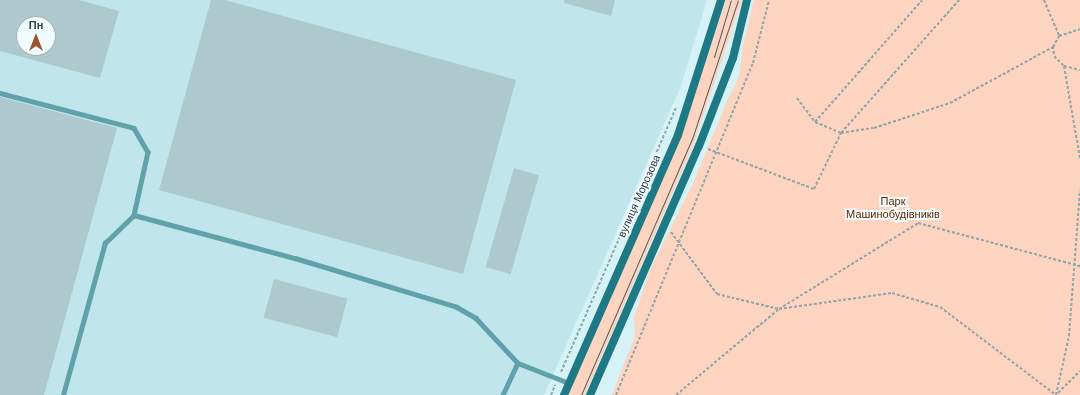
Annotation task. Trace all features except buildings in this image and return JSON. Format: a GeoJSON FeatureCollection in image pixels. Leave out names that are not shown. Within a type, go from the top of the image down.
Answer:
{"type":"FeatureCollection","features":[{"type":"Feature","properties":{"kind":"main road","name":"вулиця Морозова"},"geometry":{"type":"LineString","coordinates":[[564,395],[678,135],[721,0]]}},
{"type":"Feature","properties":{"kind":"main road"},"geometry":{"type":"LineString","coordinates":[[590,395],[699,146],[733,58],[747,0]]}},
{"type":"Feature","properties":{"kind":"lane"},"geometry":{"type":"LineString","coordinates":[[0,93],[134,128],[148,152],[134,215],[105,243],[63,395]]}},
{"type":"Feature","properties":{"kind":"lane"},"geometry":{"type":"LineString","coordinates":[[134,215],[295,258],[457,307],[476,318],[518,363],[570,383]]}},
{"type":"Feature","properties":{"kind":"lane"},"geometry":{"type":"LineString","coordinates":[[502,395],[518,363]]}},
{"type":"Feature","properties":{"kind":"path"},"geometry":{"type":"LineString","coordinates":[[616,395],[753,63],[769,0]]}},
{"type":"Feature","properties":{"kind":"path"},"geometry":{"type":"LineString","coordinates":[[814,122],[922,0]]}},
{"type":"Feature","properties":{"kind":"path"},"geometry":{"type":"LineString","coordinates":[[699,146],[814,189],[841,133],[959,0]]}},
{"type":"Feature","properties":{"kind":"path"},"geometry":{"type":"LineString","coordinates":[[1044,0],[1059,36]]}},
{"type":"Feature","properties":{"kind":"path"},"geometry":{"type":"LineString","coordinates":[[797,98],[814,122],[841,133],[874,128],[950,104],[1053,47],[1059,36],[1080,29]]}},
{"type":"Feature","properties":{"kind":"path"},"geometry":{"type":"LineString","coordinates":[[1053,47],[1054,56],[1064,66],[1080,70]]}},
{"type":"Feature","properties":{"kind":"path"},"geometry":{"type":"LineString","coordinates":[[1064,66],[1080,159]]}},
{"type":"Feature","properties":{"kind":"path"},"geometry":{"type":"LineString","coordinates":[[551,395],[678,102]]}},
{"type":"Feature","properties":{"kind":"path"},"geometry":{"type":"LineString","coordinates":[[1080,190],[1073,264],[1069,336],[1056,395],[1080,371]]}},
{"type":"Feature","properties":{"kind":"path"},"geometry":{"type":"LineString","coordinates":[[676,395],[779,309],[918,223],[1080,266]]}},
{"type":"Feature","properties":{"kind":"path"},"geometry":{"type":"LineString","coordinates":[[665,224],[717,294],[779,309],[892,293],[940,307],[1056,395]]}},
{"type":"Feature","properties":{"kind":"shaded area"},"geometry":{"type":"Polygon","coordinates":[[[0,0],[707,0],[681,86],[544,395],[0,395],[0,0]]]}},
{"type":"Feature","properties":{"kind":"green space"},"geometry":{"type":"Polygon","coordinates":[[[726,0],[742,0],[693,146],[585,395],[568,395],[680,141],[726,0]]]}},
{"type":"Feature","properties":{"kind":"green space","name":"Парк Машинобудівників"},"geometry":{"type":"Polygon","coordinates":[[[754,0],[1080,0],[1080,395],[612,395],[635,336],[634,317],[650,270],[694,181],[727,101],[739,77],[743,45],[754,0]]]}},
{"type":"Feature","properties":{"kind":"tram line"},"geometry":{"type":"LineString","coordinates":[[714,57],[731,0]]}},
{"type":"Feature","properties":{"kind":"tram line"},"geometry":{"type":"LineString","coordinates":[[581,395],[692,139],[738,0]]}}]}
